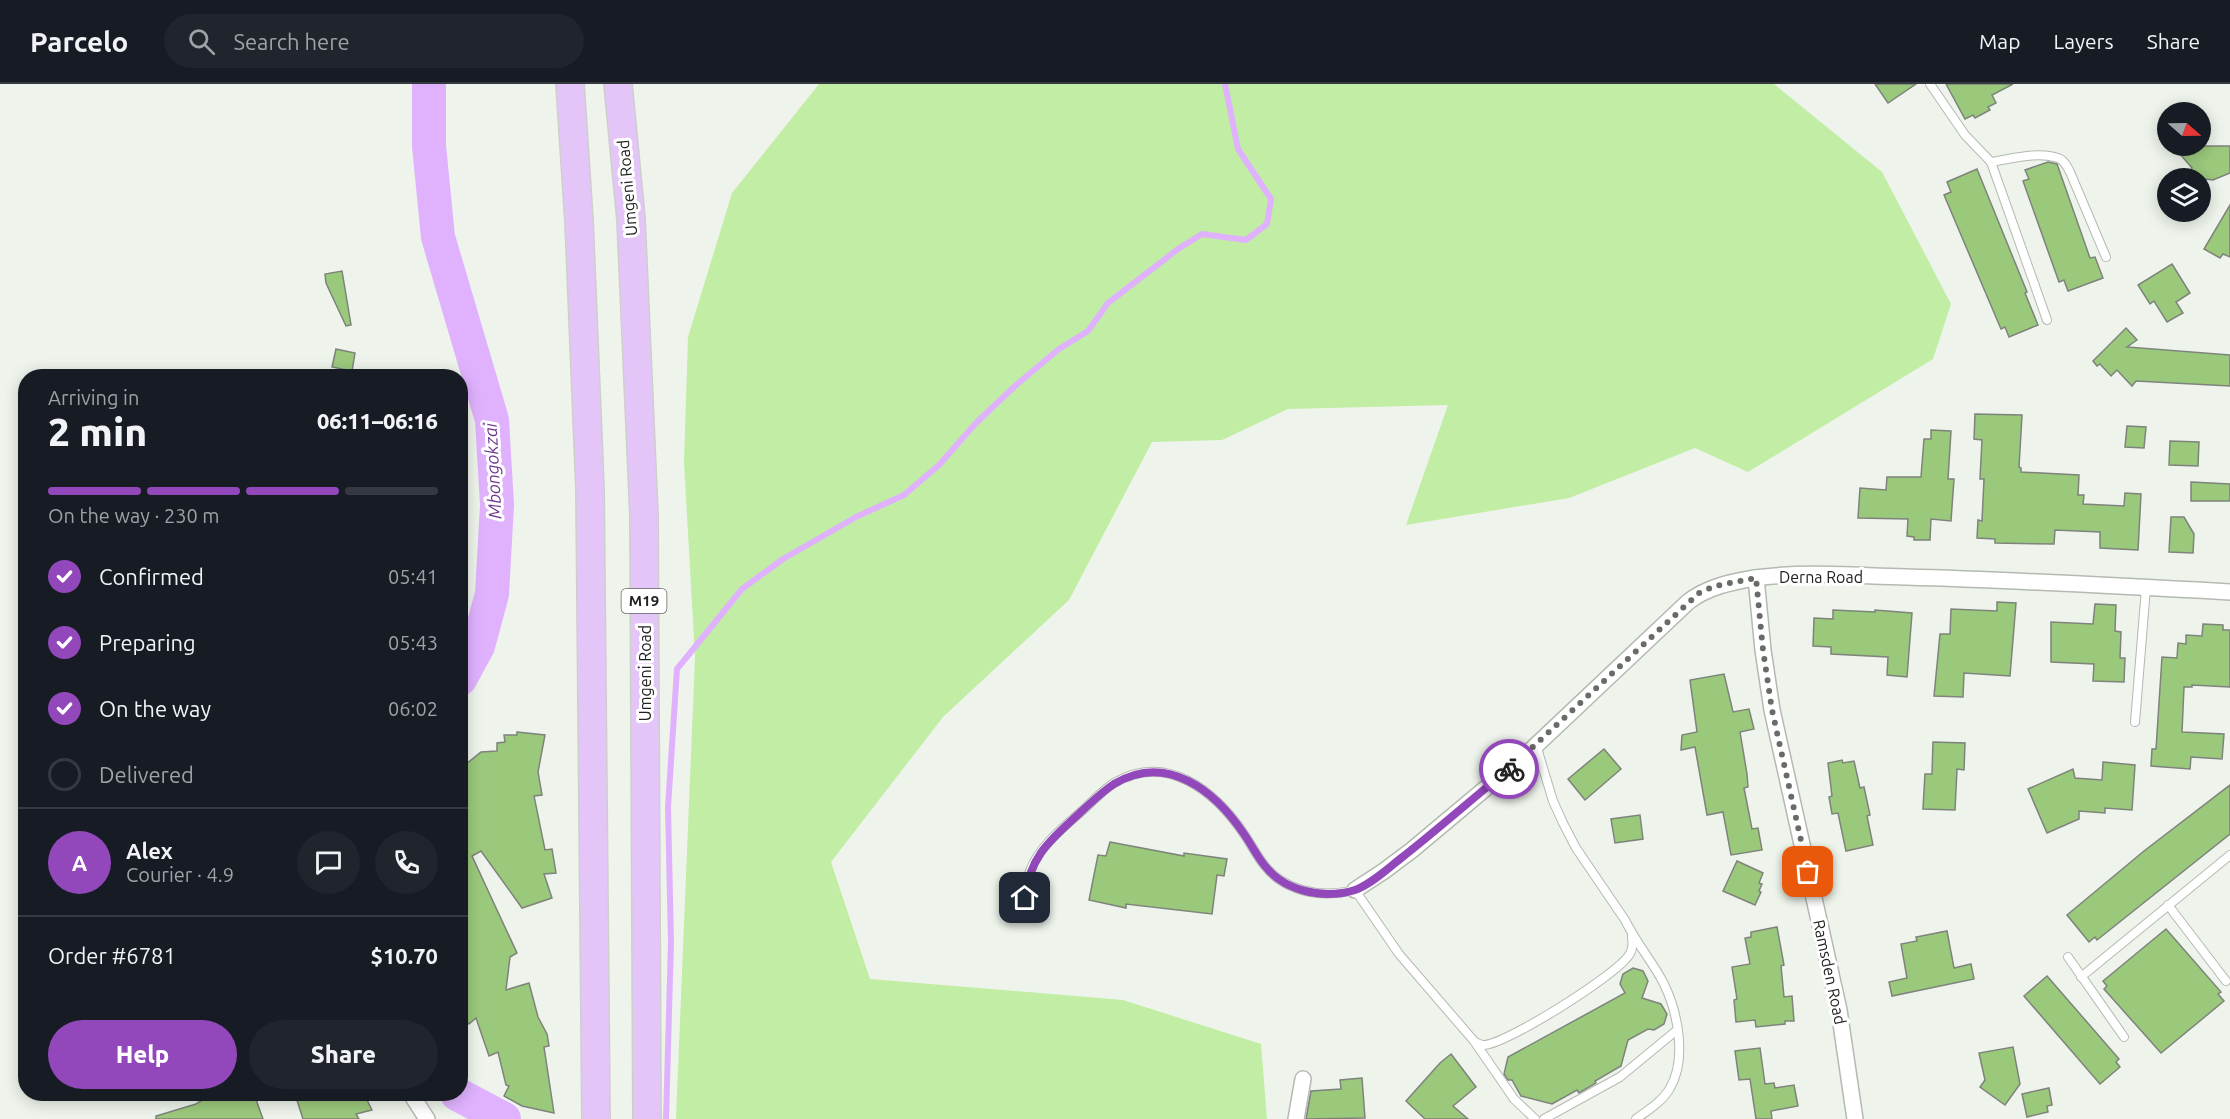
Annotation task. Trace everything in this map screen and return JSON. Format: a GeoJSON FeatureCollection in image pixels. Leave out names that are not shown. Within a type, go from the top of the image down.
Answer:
{"type":"FeatureCollection","features":[{"type":"Feature","properties":{"kind":"highway"},"geometry":{"type":"LineString","coordinates":[[570,84],[579,221],[590,489],[596,1119]]}},
{"type":"Feature","properties":{"kind":"highway","name":"Umgeni Road"},"geometry":{"type":"LineString","coordinates":[[618,84],[631,219],[644,516],[647,1119]]}},
{"type":"Feature","properties":{"kind":"street","name":"Derna Road"},"geometry":{"type":"LineString","coordinates":[[1355,890],[1412,850],[1536,745],[1699,593],[1715,586],[1756,578],[1819,575],[1991,579],[2230,592]]}},
{"type":"Feature","properties":{"kind":"street","name":"Ramsden Road"},"geometry":{"type":"LineString","coordinates":[[1756,578],[1772,710],[1839,1010],[1855,1119]]}},
{"type":"Feature","properties":{"kind":"street"},"geometry":{"type":"LineString","coordinates":[[1296,1119],[1304,1079]]}},
{"type":"Feature","properties":{"kind":"street"},"geometry":{"type":"LineString","coordinates":[[415,1101],[427,1119]]}},
{"type":"Feature","properties":{"kind":"lane"},"geometry":{"type":"LineString","coordinates":[[1930,84],[1965,135],[1991,162],[2047,320]]}},
{"type":"Feature","properties":{"kind":"lane"},"geometry":{"type":"LineString","coordinates":[[1991,162],[2042,156],[2058,158],[2064,162],[2106,257]]}},
{"type":"Feature","properties":{"kind":"lane"},"geometry":{"type":"LineString","coordinates":[[2135,722],[2146,588]]}},
{"type":"Feature","properties":{"kind":"lane"},"geometry":{"type":"LineString","coordinates":[[1536,745],[1553,801],[1576,848],[1616,906],[1663,983],[1674,1007],[1677,1030],[1677,1074],[1670,1090],[1636,1119]]}},
{"type":"Feature","properties":{"kind":"lane","name":"Derna Road"},"geometry":{"type":"LineString","coordinates":[[1025,898],[1030,872],[1042,850],[1056,835],[1115,783],[1143,773],[1155,772],[1180,777],[1208,792],[1229,814],[1268,870],[1280,880],[1314,893],[1339,894],[1355,890]]}},
{"type":"Feature","properties":{"kind":"lane"},"geometry":{"type":"LineString","coordinates":[[2081,977],[2230,855]]}},
{"type":"Feature","properties":{"kind":"lane"},"geometry":{"type":"LineString","coordinates":[[1355,890],[1399,954],[1474,1041],[1514,1099],[1535,1119]]}},
{"type":"Feature","properties":{"kind":"lane"},"geometry":{"type":"LineString","coordinates":[[2168,904],[2226,981]]}},
{"type":"Feature","properties":{"kind":"lane"},"geometry":{"type":"LineString","coordinates":[[1474,1041],[1484,1045],[1512,1035],[1600,982],[1621,965],[1630,954],[1633,944],[1631,933]]}},
{"type":"Feature","properties":{"kind":"lane"},"geometry":{"type":"LineString","coordinates":[[2068,957],[2124,1037]]}},
{"type":"Feature","properties":{"kind":"lane"},"geometry":{"type":"LineString","coordinates":[[1544,1119],[1620,1077],[1677,1030]]}},
{"type":"Feature","properties":{"kind":"green space"},"geometry":{"type":"Polygon","coordinates":[[[819,84],[1774,84],[1882,172],[1951,304],[1933,359],[1748,472],[1695,448],[1569,498],[1406,525],[1448,405],[1288,409],[1222,440],[1152,442],[1069,600],[943,717],[831,862],[870,979],[1123,1000],[1261,1044],[1267,1119],[676,1119],[695,657],[684,462],[688,337],[732,193],[819,84]]]}},
{"type":"Feature","properties":{"kind":"building"},"geometry":{"type":"Polygon","coordinates":[[[1875,84],[1916,84],[1888,103],[1875,84]]]}},
{"type":"Feature","properties":{"kind":"building"},"geometry":{"type":"Polygon","coordinates":[[[1946,84],[2013,84],[1992,95],[1996,103],[1988,107],[1990,110],[1975,118],[1973,115],[1965,119],[1946,84]]]}},
{"type":"Feature","properties":{"kind":"building"},"geometry":{"type":"Polygon","coordinates":[[[2211,146],[2230,146],[2230,173],[2211,180],[2211,168],[2192,168],[2182,156],[2211,156],[2211,146]]]}},
{"type":"Feature","properties":{"kind":"building"},"geometry":{"type":"Polygon","coordinates":[[[2048,162],[2057,164],[2090,258],[2095,257],[2103,278],[2068,291],[2064,280],[2059,282],[2023,181],[2029,179],[2025,170],[2048,162]]]}},
{"type":"Feature","properties":{"kind":"building"},"geometry":{"type":"Polygon","coordinates":[[[1977,169],[2038,325],[2009,337],[2005,327],[2001,329],[1944,195],[1951,192],[1947,182],[1977,169]]]}},
{"type":"Feature","properties":{"kind":"building"},"geometry":{"type":"Polygon","coordinates":[[[2230,205],[2230,257],[2223,254],[2220,258],[2204,249],[2230,205]]]}},
{"type":"Feature","properties":{"kind":"building"},"geometry":{"type":"Polygon","coordinates":[[[2172,264],[2190,293],[2176,302],[2183,313],[2167,322],[2154,301],[2150,304],[2138,285],[2172,264]]]}},
{"type":"Feature","properties":{"kind":"building"},"geometry":{"type":"Polygon","coordinates":[[[342,271],[351,325],[346,326],[326,283],[325,274],[342,271]]]}},
{"type":"Feature","properties":{"kind":"building"},"geometry":{"type":"Polygon","coordinates":[[[2126,328],[2137,340],[2127,347],[2230,355],[2230,386],[2136,381],[2132,386],[2117,370],[2111,376],[2100,364],[2097,366],[2093,361],[2126,328]]]}},
{"type":"Feature","properties":{"kind":"building"},"geometry":{"type":"Polygon","coordinates":[[[336,349],[355,353],[352,369],[332,367],[336,349]]]}},
{"type":"Feature","properties":{"kind":"building"},"geometry":{"type":"Polygon","coordinates":[[[1975,414],[2022,415],[2019,467],[2021,472],[2079,475],[2078,495],[2084,495],[2083,504],[2124,506],[2125,493],[2141,494],[2138,550],[2100,548],[2100,532],[2055,530],[2054,544],[1995,543],[1995,539],[1977,538],[1978,520],[1982,521],[1984,479],[1980,479],[1982,440],[1974,439],[1975,414]]]}},
{"type":"Feature","properties":{"kind":"building"},"geometry":{"type":"Polygon","coordinates":[[[2127,426],[2146,427],[2144,448],[2125,447],[2127,426]]]}},
{"type":"Feature","properties":{"kind":"building"},"geometry":{"type":"Polygon","coordinates":[[[1931,430],[1951,431],[1948,479],[1954,479],[1951,521],[1931,519],[1930,540],[1914,540],[1914,537],[1907,536],[1908,519],[1858,518],[1860,488],[1886,490],[1887,477],[1921,477],[1924,439],[1931,439],[1931,430]]]}},
{"type":"Feature","properties":{"kind":"building"},"geometry":{"type":"Polygon","coordinates":[[[2170,441],[2199,442],[2198,466],[2169,465],[2170,441]]]}},
{"type":"Feature","properties":{"kind":"building"},"geometry":{"type":"Polygon","coordinates":[[[2191,482],[2230,484],[2230,501],[2191,501],[2191,482]]]}},
{"type":"Feature","properties":{"kind":"building"},"geometry":{"type":"Polygon","coordinates":[[[2171,517],[2184,517],[2194,534],[2193,553],[2169,552],[2171,517]]]}},
{"type":"Feature","properties":{"kind":"building"},"geometry":{"type":"Polygon","coordinates":[[[1997,602],[2016,603],[2010,676],[1964,673],[1963,697],[1934,696],[1940,634],[1950,634],[1951,609],[1997,611],[1997,602]]]}},
{"type":"Feature","properties":{"kind":"building"},"geometry":{"type":"Polygon","coordinates":[[[2095,604],[2116,605],[2115,631],[2121,632],[2120,658],[2125,658],[2124,682],[2093,681],[2094,664],[2051,662],[2051,622],[2093,624],[2095,604]]]}},
{"type":"Feature","properties":{"kind":"building"},"geometry":{"type":"Polygon","coordinates":[[[1833,610],[1912,613],[1907,677],[1887,675],[1888,657],[1831,654],[1831,647],[1813,646],[1814,618],[1833,619],[1833,610]]]}},
{"type":"Feature","properties":{"kind":"building"},"geometry":{"type":"Polygon","coordinates":[[[2203,624],[2223,625],[2223,630],[2230,630],[2230,687],[2192,685],[2192,687],[2184,687],[2182,732],[2224,734],[2222,759],[2191,757],[2190,769],[2151,766],[2152,749],[2156,749],[2162,657],[2177,658],[2178,643],[2186,644],[2186,635],[2202,636],[2203,624]]]}},
{"type":"Feature","properties":{"kind":"building"},"geometry":{"type":"Polygon","coordinates":[[[1724,674],[1733,712],[1749,709],[1754,729],[1740,732],[1748,787],[1744,788],[1752,829],[1758,828],[1762,850],[1731,855],[1723,812],[1707,815],[1695,747],[1681,750],[1682,735],[1697,732],[1690,680],[1724,674]]]}},
{"type":"Feature","properties":{"kind":"building"},"geometry":{"type":"Polygon","coordinates":[[[517,732],[545,735],[538,772],[542,795],[534,796],[545,850],[552,849],[556,873],[544,874],[552,898],[522,908],[481,851],[472,856],[517,953],[510,957],[506,990],[529,983],[538,1017],[547,1034],[549,1046],[544,1047],[554,1113],[522,1106],[504,1096],[509,1086],[506,1085],[498,1052],[489,1056],[476,1018],[468,1023],[468,763],[481,752],[497,751],[497,743],[505,742],[504,735],[517,735],[517,732]]]}},
{"type":"Feature","properties":{"kind":"building"},"geometry":{"type":"Polygon","coordinates":[[[1933,742],[1965,743],[1964,770],[1957,769],[1955,810],[1923,809],[1925,774],[1932,774],[1933,742]]]}},
{"type":"Feature","properties":{"kind":"building"},"geometry":{"type":"Polygon","coordinates":[[[1604,749],[1621,769],[1585,800],[1568,779],[1604,749]]]}},
{"type":"Feature","properties":{"kind":"building"},"geometry":{"type":"Polygon","coordinates":[[[1842,760],[1843,763],[1854,761],[1860,788],[1864,787],[1873,845],[1846,851],[1838,813],[1832,814],[1829,797],[1832,796],[1828,763],[1842,760]]]}},
{"type":"Feature","properties":{"kind":"building"},"geometry":{"type":"Polygon","coordinates":[[[2103,762],[2135,765],[2132,810],[2105,808],[2105,813],[2079,811],[2079,819],[2047,833],[2028,789],[2073,769],[2075,778],[2102,780],[2103,762]]]}},
{"type":"Feature","properties":{"kind":"building"},"geometry":{"type":"Polygon","coordinates":[[[2230,785],[2230,834],[2097,940],[2095,937],[2089,942],[2067,915],[2144,851],[2230,785]]]}},
{"type":"Feature","properties":{"kind":"building"},"geometry":{"type":"Polygon","coordinates":[[[1640,815],[1643,839],[1615,843],[1611,819],[1640,815]]]}},
{"type":"Feature","properties":{"kind":"building"},"geometry":{"type":"Polygon","coordinates":[[[1110,842],[1184,856],[1184,853],[1227,859],[1224,876],[1217,875],[1212,914],[1126,904],[1126,908],[1089,900],[1098,855],[1106,856],[1110,842]]]}},
{"type":"Feature","properties":{"kind":"building"},"geometry":{"type":"Polygon","coordinates":[[[1737,861],[1763,873],[1759,883],[1762,884],[1759,891],[1761,892],[1755,905],[1723,891],[1737,861]]]}},
{"type":"Feature","properties":{"kind":"building"},"geometry":{"type":"Polygon","coordinates":[[[1777,927],[1784,965],[1781,966],[1784,997],[1792,996],[1794,1021],[1756,1027],[1755,1020],[1736,1022],[1734,1000],[1737,999],[1732,967],[1750,964],[1745,938],[1751,937],[1751,932],[1777,927]]]}},
{"type":"Feature","properties":{"kind":"building"},"geometry":{"type":"Polygon","coordinates":[[[2166,929],[2221,992],[2218,994],[2224,1001],[2161,1053],[2104,989],[2107,986],[2103,981],[2166,929]]]}},
{"type":"Feature","properties":{"kind":"building"},"geometry":{"type":"Polygon","coordinates":[[[1947,931],[1954,968],[1971,964],[1974,979],[1892,996],[1889,982],[1907,978],[1901,944],[1917,941],[1916,937],[1947,931]]]}},
{"type":"Feature","properties":{"kind":"building"},"geometry":{"type":"Polygon","coordinates":[[[1633,968],[1643,971],[1648,981],[1642,998],[1661,1004],[1667,1014],[1664,1024],[1654,1030],[1648,1029],[1628,1040],[1621,1066],[1579,1093],[1577,1090],[1552,1104],[1521,1096],[1512,1080],[1508,1080],[1504,1074],[1508,1057],[1625,993],[1620,984],[1623,974],[1633,968]]]}},
{"type":"Feature","properties":{"kind":"building"},"geometry":{"type":"Polygon","coordinates":[[[2047,976],[2119,1059],[2116,1062],[2120,1067],[2100,1084],[2024,996],[2047,976]]]}},
{"type":"Feature","properties":{"kind":"building"},"geometry":{"type":"Polygon","coordinates":[[[2013,1047],[2020,1084],[2005,1105],[1980,1087],[1985,1080],[1979,1053],[2013,1047]]]}},
{"type":"Feature","properties":{"kind":"building"},"geometry":{"type":"Polygon","coordinates":[[[1760,1048],[1765,1084],[1774,1083],[1775,1088],[1794,1085],[1798,1106],[1771,1111],[1772,1119],[1756,1119],[1750,1079],[1739,1080],[1735,1051],[1760,1048]]]}},
{"type":"Feature","properties":{"kind":"building"},"geometry":{"type":"Polygon","coordinates":[[[1451,1054],[1476,1087],[1453,1106],[1468,1119],[1425,1119],[1406,1101],[1451,1054]]]}},
{"type":"Feature","properties":{"kind":"building"},"geometry":{"type":"Polygon","coordinates":[[[1362,1078],[1365,1118],[1306,1119],[1311,1091],[1341,1089],[1340,1080],[1362,1078]]]}},
{"type":"Feature","properties":{"kind":"building"},"geometry":{"type":"Polygon","coordinates":[[[2049,1088],[2052,1105],[2047,1106],[2048,1112],[2027,1117],[2022,1094],[2049,1088]]]}},
{"type":"Feature","properties":{"kind":"building"},"geometry":{"type":"Polygon","coordinates":[[[201,1101],[257,1101],[263,1119],[156,1119],[156,1116],[201,1101]]]}},
{"type":"Feature","properties":{"kind":"building"},"geometry":{"type":"Polygon","coordinates":[[[297,1101],[368,1101],[372,1110],[356,1114],[359,1119],[303,1119],[297,1101]]]}},
{"type":"Feature","properties":{"kind":"waterway","name":"Mbongokzai"},"geometry":{"type":"LineString","coordinates":[[429,84],[429,146],[438,237],[492,420],[497,505],[492,594],[478,646],[468,664]]}},
{"type":"Feature","properties":{"kind":"waterway"},"geometry":{"type":"LineString","coordinates":[[666,1119],[671,942],[668,807],[677,669],[742,589],[783,559],[856,517],[904,495],[939,465],[976,423],[1015,386],[1059,349],[1088,331],[1108,303],[1178,249],[1202,234],[1246,240],[1267,224],[1271,199],[1238,149],[1225,84]]}},
{"type":"Feature","properties":{"kind":"waterway","name":"Mbongokzai"},"geometry":{"type":"LineString","coordinates":[[468,1100],[504,1119]]}},
{"type":"Feature","properties":{"kind":"way so far"},"geometry":{"type":"LineString","coordinates":[[1509,769],[1699,593],[1715,586],[1756,578],[1772,710],[1808,872]]}},
{"type":"Feature","properties":{"kind":"route"},"geometry":{"type":"LineString","coordinates":[[1025,898],[1030,872],[1036,859],[1056,835],[1115,783],[1143,773],[1168,773],[1208,792],[1244,833],[1268,870],[1280,880],[1314,893],[1339,894],[1355,890],[1384,871],[1509,769]]}}]}
